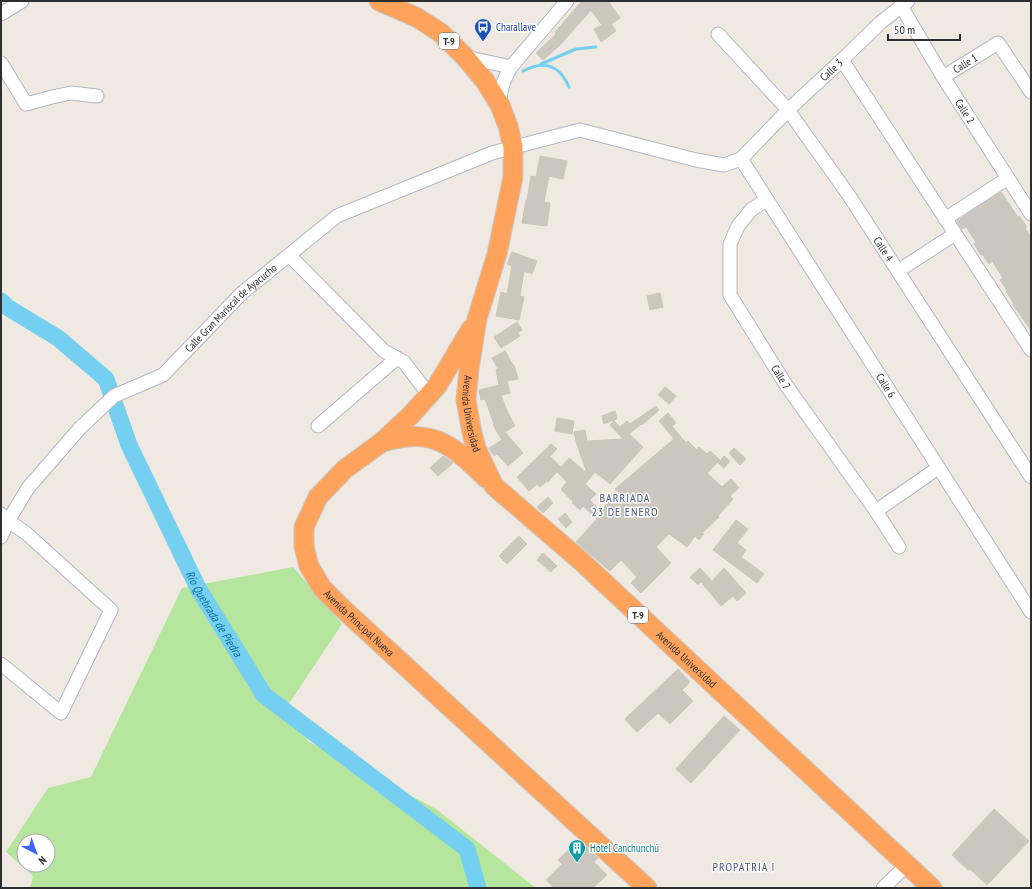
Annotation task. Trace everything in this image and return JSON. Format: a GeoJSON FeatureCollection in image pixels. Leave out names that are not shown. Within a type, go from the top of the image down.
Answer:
{"type":"FeatureCollection","features":[{"type":"Feature","properties":{"kind":"highway","name":"T-9"},"geometry":{"type":"LineString","coordinates":[[379,1],[416,17],[441,33],[465,57],[485,81],[500,105],[508,126],[513,147],[513,177],[498,254],[477,319]]}},
{"type":"Feature","properties":{"kind":"highway","name":"Avenida Principal Nueva"},"geometry":{"type":"LineString","coordinates":[[477,319],[437,386],[411,415],[382,442],[345,469],[318,498],[304,527],[304,547],[309,566],[322,588],[648,888]]}},
{"type":"Feature","properties":{"kind":"highway","name":"Avenida Universidad"},"geometry":{"type":"LineString","coordinates":[[477,319],[466,400],[476,448],[494,486],[586,566],[932,888]]}},
{"type":"Feature","properties":{"kind":"highway","name":"T-9"},"geometry":{"type":"LineString","coordinates":[[382,442],[403,438],[422,437],[434,440],[446,445],[458,453],[494,486]]}},
{"type":"Feature","properties":{"kind":"street"},"geometry":{"type":"LineString","coordinates":[[1,14],[22,1]]}},
{"type":"Feature","properties":{"kind":"street"},"geometry":{"type":"LineString","coordinates":[[500,105],[500,92],[504,79],[511,67],[567,1]]}},
{"type":"Feature","properties":{"kind":"street"},"geometry":{"type":"LineString","coordinates":[[842,60],[880,23],[905,4]]}},
{"type":"Feature","properties":{"kind":"street","name":"Calle 2"},"geometry":{"type":"LineString","coordinates":[[905,4],[943,78],[1031,214]]}},
{"type":"Feature","properties":{"kind":"street","name":"Calle 4"},"geometry":{"type":"LineString","coordinates":[[718,34],[788,110],[848,194],[1031,477]]}},
{"type":"Feature","properties":{"kind":"street","name":"Calle 1"},"geometry":{"type":"LineString","coordinates":[[943,78],[998,42],[1031,92]]}},
{"type":"Feature","properties":{"kind":"street"},"geometry":{"type":"LineString","coordinates":[[465,57],[511,67]]}},
{"type":"Feature","properties":{"kind":"street","name":"Calle 3"},"geometry":{"type":"LineString","coordinates":[[513,147],[580,130],[696,160],[724,165],[741,159],[788,110],[842,60],[1031,350]]}},
{"type":"Feature","properties":{"kind":"street"},"geometry":{"type":"LineString","coordinates":[[1,63],[26,104],[72,93],[97,96]]}},
{"type":"Feature","properties":{"kind":"street","name":"Calle Gran Mariscal de Ayacucho"},"geometry":{"type":"LineString","coordinates":[[1,537],[4,518],[80,428],[114,396],[163,375],[242,293],[337,216],[463,165],[513,147]]}},
{"type":"Feature","properties":{"kind":"street","name":"Calle 6"},"geometry":{"type":"LineString","coordinates":[[741,159],[1031,612]]}},
{"type":"Feature","properties":{"kind":"street"},"geometry":{"type":"LineString","coordinates":[[945,218],[1008,178]]}},
{"type":"Feature","properties":{"kind":"street","name":"Calle 7"},"geometry":{"type":"LineString","coordinates":[[766,200],[750,210],[738,226],[730,244],[730,295],[786,385],[876,511],[899,547]]}},
{"type":"Feature","properties":{"kind":"street"},"geometry":{"type":"LineString","coordinates":[[898,271],[955,234]]}},
{"type":"Feature","properties":{"kind":"street"},"geometry":{"type":"LineString","coordinates":[[289,255],[384,352],[404,362],[429,395]]}},
{"type":"Feature","properties":{"kind":"street"},"geometry":{"type":"LineString","coordinates":[[318,426],[397,358]]}},
{"type":"Feature","properties":{"kind":"street"},"geometry":{"type":"LineString","coordinates":[[876,511],[938,468]]}},
{"type":"Feature","properties":{"kind":"street"},"geometry":{"type":"LineString","coordinates":[[1,664],[61,713],[111,610],[26,533],[4,518]]}},
{"type":"Feature","properties":{"kind":"street"},"geometry":{"type":"LineString","coordinates":[[883,888],[907,865]]}},
{"type":"Feature","properties":{"kind":"green space"},"geometry":{"type":"Polygon","coordinates":[[[293,567],[342,624],[286,708],[308,741],[436,809],[536,888],[30,888],[33,876],[30,873],[56,873],[56,833],[18,833],[48,788],[91,777],[182,588],[293,567]]]}},
{"type":"Feature","properties":{"kind":"green space"},"geometry":{"type":"Polygon","coordinates":[[[16,837],[16,861],[6,852],[16,837]]]}},
{"type":"Feature","properties":{"kind":"building"},"geometry":{"type":"Polygon","coordinates":[[[582,1],[608,1],[620,18],[611,24],[616,31],[601,42],[594,29],[602,25],[591,10],[560,45],[543,60],[536,53],[556,34],[555,32],[582,1]]]}},
{"type":"Feature","properties":{"kind":"building"},"geometry":{"type":"Polygon","coordinates":[[[540,156],[567,161],[563,179],[549,176],[544,202],[550,203],[547,226],[522,223],[531,176],[536,177],[540,156]]]}},
{"type":"Feature","properties":{"kind":"building"},"geometry":{"type":"Polygon","coordinates":[[[1001,192],[1018,217],[1019,216],[1027,227],[1025,228],[1031,238],[1031,330],[1013,305],[1014,304],[1006,291],[1007,290],[1000,280],[1003,278],[992,261],[989,264],[982,254],[981,255],[974,244],[976,242],[966,227],[962,229],[957,221],[1001,192]]]}},
{"type":"Feature","properties":{"kind":"building"},"geometry":{"type":"Polygon","coordinates":[[[512,252],[537,261],[532,274],[524,271],[520,296],[524,297],[519,320],[496,316],[501,292],[507,294],[512,266],[507,264],[512,252]]]}},
{"type":"Feature","properties":{"kind":"building"},"geometry":{"type":"Polygon","coordinates":[[[660,293],[663,307],[650,310],[647,296],[660,293]]]}},
{"type":"Feature","properties":{"kind":"building"},"geometry":{"type":"Polygon","coordinates":[[[517,322],[522,330],[518,333],[520,336],[501,348],[494,337],[517,322]]]}},
{"type":"Feature","properties":{"kind":"building"},"geometry":{"type":"Polygon","coordinates":[[[505,351],[514,365],[518,379],[507,381],[510,393],[501,395],[506,409],[515,426],[505,432],[523,453],[508,466],[497,454],[494,456],[489,448],[502,440],[493,425],[494,424],[485,399],[481,400],[479,390],[499,385],[496,370],[498,369],[492,358],[505,351]]]}},
{"type":"Feature","properties":{"kind":"building"},"geometry":{"type":"Polygon","coordinates":[[[665,387],[676,396],[669,404],[658,395],[665,387]]]}},
{"type":"Feature","properties":{"kind":"building"},"geometry":{"type":"Polygon","coordinates":[[[656,406],[659,410],[629,434],[643,447],[610,484],[595,472],[585,484],[596,494],[590,500],[600,511],[619,492],[615,489],[674,439],[659,421],[668,413],[676,423],[672,426],[686,443],[688,441],[697,450],[699,447],[707,454],[710,451],[720,460],[707,473],[722,487],[731,479],[739,488],[730,496],[733,499],[718,516],[719,517],[702,533],[704,534],[699,540],[695,536],[687,547],[669,534],[656,547],[671,563],[641,593],[631,583],[637,577],[621,560],[610,571],[576,542],[597,519],[583,506],[580,510],[572,503],[573,502],[561,489],[567,482],[557,472],[569,458],[587,473],[574,432],[585,430],[587,441],[623,439],[610,425],[614,421],[620,427],[627,421],[630,424],[656,406]]]}},
{"type":"Feature","properties":{"kind":"building"},"geometry":{"type":"Polygon","coordinates":[[[615,411],[617,419],[604,424],[602,416],[615,411]]]}},
{"type":"Feature","properties":{"kind":"building"},"geometry":{"type":"Polygon","coordinates":[[[557,418],[574,421],[572,434],[555,431],[557,418]]]}},
{"type":"Feature","properties":{"kind":"building"},"geometry":{"type":"Polygon","coordinates":[[[551,444],[557,449],[550,456],[561,467],[548,482],[547,481],[540,487],[537,484],[529,491],[517,477],[551,444]]]}},
{"type":"Feature","properties":{"kind":"building"},"geometry":{"type":"Polygon","coordinates":[[[734,448],[746,459],[740,465],[729,453],[734,448]]]}},
{"type":"Feature","properties":{"kind":"building"},"geometry":{"type":"Polygon","coordinates":[[[443,456],[453,463],[438,476],[430,468],[443,456]]]}},
{"type":"Feature","properties":{"kind":"building"},"geometry":{"type":"Polygon","coordinates":[[[724,456],[730,461],[724,468],[718,463],[724,456]]]}},
{"type":"Feature","properties":{"kind":"building"},"geometry":{"type":"Polygon","coordinates":[[[548,497],[553,503],[543,513],[537,507],[548,497]]]}},
{"type":"Feature","properties":{"kind":"building"},"geometry":{"type":"Polygon","coordinates":[[[565,513],[572,522],[566,528],[558,519],[565,513]]]}},
{"type":"Feature","properties":{"kind":"building"},"geometry":{"type":"Polygon","coordinates":[[[736,520],[748,529],[737,543],[746,550],[741,557],[764,574],[757,583],[713,550],[736,520]]]}},
{"type":"Feature","properties":{"kind":"building"},"geometry":{"type":"Polygon","coordinates":[[[519,536],[527,544],[507,564],[499,556],[519,536]]]}},
{"type":"Feature","properties":{"kind":"building"},"geometry":{"type":"Polygon","coordinates":[[[543,553],[557,566],[551,572],[537,560],[543,553]]]}},
{"type":"Feature","properties":{"kind":"building"},"geometry":{"type":"Polygon","coordinates":[[[700,568],[712,581],[724,568],[746,593],[737,601],[733,596],[721,606],[701,582],[698,585],[690,577],[700,568]]]}},
{"type":"Feature","properties":{"kind":"building"},"geometry":{"type":"Polygon","coordinates":[[[678,669],[690,682],[682,690],[693,701],[670,724],[658,713],[637,732],[625,719],[678,669]]]}},
{"type":"Feature","properties":{"kind":"building"},"geometry":{"type":"Polygon","coordinates":[[[724,716],[740,730],[691,783],[676,769],[724,716]]]}},
{"type":"Feature","properties":{"kind":"building"},"geometry":{"type":"Polygon","coordinates":[[[994,809],[1029,841],[987,885],[952,855],[994,809]]]}},
{"type":"Feature","properties":{"kind":"building"},"geometry":{"type":"Polygon","coordinates":[[[580,842],[598,858],[594,862],[607,875],[593,888],[554,888],[546,880],[562,864],[558,860],[575,843],[577,845],[580,842]]]}},
{"type":"Feature","properties":{"kind":"waterway"},"geometry":{"type":"LineString","coordinates":[[541,64],[576,49],[596,47]]}},
{"type":"Feature","properties":{"kind":"waterway"},"geometry":{"type":"LineString","coordinates":[[523,71],[538,65],[551,67],[561,74],[569,87]]}},
{"type":"Feature","properties":{"kind":"waterway","name":"Río Quebrada de Piedra"},"geometry":{"type":"LineString","coordinates":[[1,301],[7,307],[58,338],[106,379],[129,445],[198,588],[264,695],[467,849],[478,888]]}},
{"type":"Feature","properties":{"kind":"place","name":"Charallave"},"geometry":{"type":"Point","coordinates":[483,42]}},
{"type":"Feature","properties":{"kind":"place","name":"Hotel Canchunchú"},"geometry":{"type":"Point","coordinates":[577,863]}},
{"type":"Feature","properties":{"kind":"district","name":"BARRIADA 23 DE ENERO"},"geometry":{"type":"Point","coordinates":[625,504]}},
{"type":"Feature","properties":{"kind":"district","name":"PROPATRIA I"},"geometry":{"type":"Point","coordinates":[744,866]}}]}
